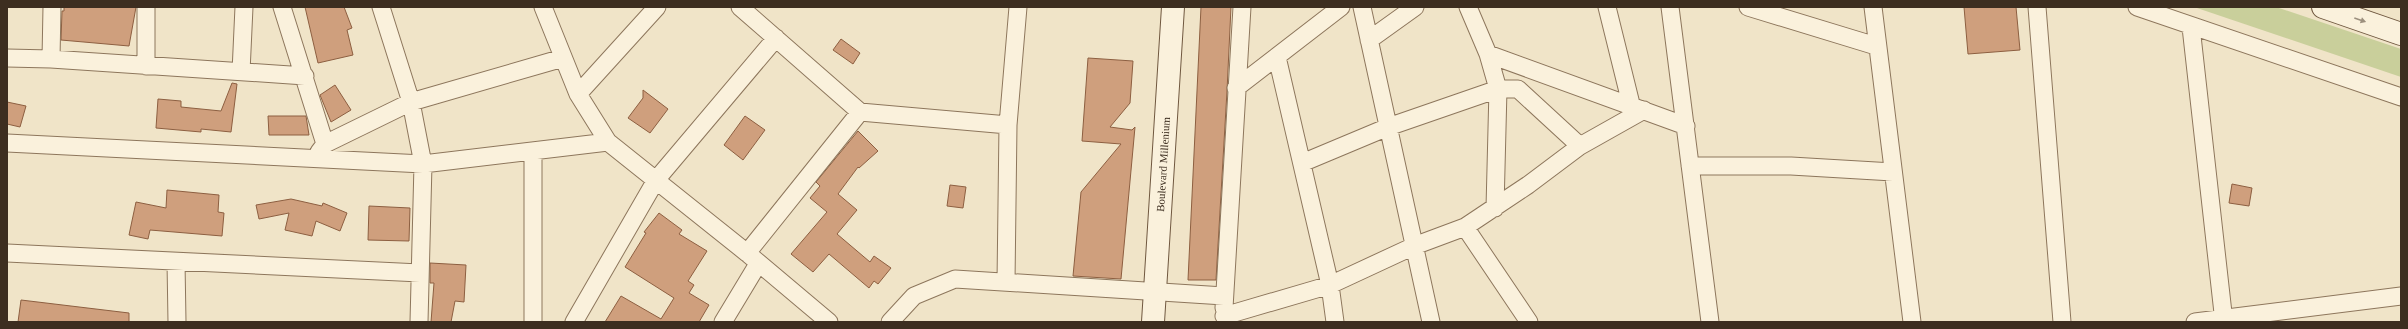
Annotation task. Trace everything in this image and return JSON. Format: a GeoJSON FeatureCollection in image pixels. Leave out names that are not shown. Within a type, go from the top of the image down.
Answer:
{"type":"FeatureCollection","features":[{"type":"Feature","properties":{"kind":"main road","name":"Boulevard Millenium"},"geometry":{"type":"LineString","coordinates":[[1153,322],[1173,7]]}},
{"type":"Feature","properties":{"kind":"main road"},"geometry":{"type":"LineString","coordinates":[[2323,7],[2401,34]]}},
{"type":"Feature","properties":{"kind":"street"},"geometry":{"type":"LineString","coordinates":[[51,59],[52,7]]}},
{"type":"Feature","properties":{"kind":"street"},"geometry":{"type":"LineString","coordinates":[[146,7],[146,66]]}},
{"type":"Feature","properties":{"kind":"street"},"geometry":{"type":"LineString","coordinates":[[241,72],[244,7]]}},
{"type":"Feature","properties":{"kind":"street"},"geometry":{"type":"LineString","coordinates":[[282,7],[325,144]]}},
{"type":"Feature","properties":{"kind":"street"},"geometry":{"type":"LineString","coordinates":[[381,7],[411,102],[423,164],[419,322]]}},
{"type":"Feature","properties":{"kind":"street"},"geometry":{"type":"LineString","coordinates":[[543,7],[578,94],[608,142],[829,322]]}},
{"type":"Feature","properties":{"kind":"street"},"geometry":{"type":"LineString","coordinates":[[578,94],[658,7]]}},
{"type":"Feature","properties":{"kind":"street"},"geometry":{"type":"LineString","coordinates":[[740,7],[860,112],[1008,125]]}},
{"type":"Feature","properties":{"kind":"street"},"geometry":{"type":"LineString","coordinates":[[1006,282],[1008,125],[1018,7]]}},
{"type":"Feature","properties":{"kind":"street"},"geometry":{"type":"LineString","coordinates":[[1242,7],[1236,88],[1224,319],[1330,285],[1414,246],[1465,227],[1495,208],[1580,146],[1637,107]]}},
{"type":"Feature","properties":{"kind":"street"},"geometry":{"type":"LineString","coordinates":[[1236,88],[1340,7]]}},
{"type":"Feature","properties":{"kind":"street"},"geometry":{"type":"LineString","coordinates":[[1362,7],[1431,322]]}},
{"type":"Feature","properties":{"kind":"street"},"geometry":{"type":"LineString","coordinates":[[1369,40],[1415,7]]}},
{"type":"Feature","properties":{"kind":"street"},"geometry":{"type":"LineString","coordinates":[[1468,7],[1488,54],[1498,89],[1495,208]]}},
{"type":"Feature","properties":{"kind":"street"},"geometry":{"type":"LineString","coordinates":[[1607,7],[1637,107]]}},
{"type":"Feature","properties":{"kind":"street"},"geometry":{"type":"LineString","coordinates":[[1670,7],[1710,322]]}},
{"type":"Feature","properties":{"kind":"street"},"geometry":{"type":"LineString","coordinates":[[1748,7],[1876,46]]}},
{"type":"Feature","properties":{"kind":"street"},"geometry":{"type":"LineString","coordinates":[[1873,7],[1876,46],[1912,322]]}},
{"type":"Feature","properties":{"kind":"street"},"geometry":{"type":"LineString","coordinates":[[2037,7],[2062,322]]}},
{"type":"Feature","properties":{"kind":"street"},"geometry":{"type":"LineString","coordinates":[[2137,7],[2191,27],[2401,97]]}},
{"type":"Feature","properties":{"kind":"street"},"geometry":{"type":"LineString","coordinates":[[2191,27],[2224,320]]}},
{"type":"Feature","properties":{"kind":"street"},"geometry":{"type":"LineString","coordinates":[[574,322],[656,180],[776,38]]}},
{"type":"Feature","properties":{"kind":"street"},"geometry":{"type":"LineString","coordinates":[[1488,54],[1686,126]]}},
{"type":"Feature","properties":{"kind":"street"},"geometry":{"type":"LineString","coordinates":[[1277,57],[1330,285],[1335,322]]}},
{"type":"Feature","properties":{"kind":"street"},"geometry":{"type":"LineString","coordinates":[[7,58],[51,59],[304,76]]}},
{"type":"Feature","properties":{"kind":"street"},"geometry":{"type":"LineString","coordinates":[[311,160],[325,144],[411,102],[564,58]]}},
{"type":"Feature","properties":{"kind":"street"},"geometry":{"type":"LineString","coordinates":[[1302,163],[1388,127],[1498,89],[1518,89],[1580,146]]}},
{"type":"Feature","properties":{"kind":"street"},"geometry":{"type":"LineString","coordinates":[[723,322],[753,259],[860,112]]}},
{"type":"Feature","properties":{"kind":"street"},"geometry":{"type":"LineString","coordinates":[[7,143],[311,160],[423,164],[608,142]]}},
{"type":"Feature","properties":{"kind":"street"},"geometry":{"type":"LineString","coordinates":[[533,151],[533,322]]}},
{"type":"Feature","properties":{"kind":"street"},"geometry":{"type":"LineString","coordinates":[[1690,166],[1790,166],[1892,172]]}},
{"type":"Feature","properties":{"kind":"street"},"geometry":{"type":"LineString","coordinates":[[1465,227],[1529,322]]}},
{"type":"Feature","properties":{"kind":"street"},"geometry":{"type":"LineString","coordinates":[[7,253],[420,273]]}},
{"type":"Feature","properties":{"kind":"street"},"geometry":{"type":"LineString","coordinates":[[176,262],[177,322]]}},
{"type":"Feature","properties":{"kind":"street"},"geometry":{"type":"LineString","coordinates":[[890,322],[914,296],[955,279],[1154,293],[1224,296]]}},
{"type":"Feature","properties":{"kind":"street"},"geometry":{"type":"LineString","coordinates":[[2195,322],[2224,320],[2401,296]]}},
{"type":"Feature","properties":{"kind":"green space"},"geometry":{"type":"Polygon","coordinates":[[[2194,7],[2276,7],[2401,49],[2401,77],[2194,7]]]}},
{"type":"Feature","properties":{"kind":"building"},"geometry":{"type":"Polygon","coordinates":[[[64,7],[136,7],[129,46],[61,40],[62,11],[64,11],[64,7]]]}},
{"type":"Feature","properties":{"kind":"building"},"geometry":{"type":"Polygon","coordinates":[[[305,7],[344,7],[352,28],[347,30],[353,55],[318,63],[305,7]]]}},
{"type":"Feature","properties":{"kind":"building"},"geometry":{"type":"Polygon","coordinates":[[[1201,7],[1231,7],[1216,280],[1188,280],[1201,7]]]}},
{"type":"Feature","properties":{"kind":"building"},"geometry":{"type":"Polygon","coordinates":[[[1964,7],[2016,7],[2020,50],[1968,54],[1964,7]]]}},
{"type":"Feature","properties":{"kind":"building"},"geometry":{"type":"Polygon","coordinates":[[[841,39],[860,53],[853,64],[833,50],[841,39]]]}},
{"type":"Feature","properties":{"kind":"building"},"geometry":{"type":"Polygon","coordinates":[[[1088,58],[1133,61],[1130,103],[1110,127],[1132,130],[1135,127],[1121,279],[1073,276],[1081,192],[1121,144],[1082,141],[1088,58]]]}},
{"type":"Feature","properties":{"kind":"building"},"geometry":{"type":"Polygon","coordinates":[[[232,83],[237,84],[231,132],[201,129],[201,132],[156,128],[158,99],[181,101],[181,107],[221,111],[232,83]]]}},
{"type":"Feature","properties":{"kind":"building"},"geometry":{"type":"Polygon","coordinates":[[[335,85],[351,110],[331,122],[320,95],[335,85]]]}},
{"type":"Feature","properties":{"kind":"building"},"geometry":{"type":"Polygon","coordinates":[[[643,90],[668,109],[650,133],[628,118],[643,98],[643,90]]]}},
{"type":"Feature","properties":{"kind":"building"},"geometry":{"type":"Polygon","coordinates":[[[7,102],[26,106],[20,127],[7,124],[7,102]]]}},
{"type":"Feature","properties":{"kind":"building"},"geometry":{"type":"Polygon","coordinates":[[[268,116],[306,116],[309,135],[269,135],[268,116]]]}},
{"type":"Feature","properties":{"kind":"building"},"geometry":{"type":"Polygon","coordinates":[[[745,116],[765,130],[743,160],[724,145],[745,116]]]}},
{"type":"Feature","properties":{"kind":"building"},"geometry":{"type":"Polygon","coordinates":[[[858,131],[878,151],[859,168],[858,167],[838,194],[857,210],[837,234],[870,262],[874,256],[891,268],[878,284],[874,281],[869,288],[829,254],[813,272],[791,254],[827,212],[810,198],[820,186],[816,182],[858,131]]]}},
{"type":"Feature","properties":{"kind":"building"},"geometry":{"type":"Polygon","coordinates":[[[2232,184],[2252,188],[2249,206],[2229,203],[2232,184]]]}},
{"type":"Feature","properties":{"kind":"building"},"geometry":{"type":"Polygon","coordinates":[[[950,185],[966,187],[963,208],[947,206],[950,185]]]}},
{"type":"Feature","properties":{"kind":"building"},"geometry":{"type":"Polygon","coordinates":[[[167,190],[219,195],[218,212],[224,213],[222,236],[150,230],[148,239],[129,235],[136,202],[166,208],[167,190]]]}},
{"type":"Feature","properties":{"kind":"building"},"geometry":{"type":"Polygon","coordinates":[[[291,199],[322,206],[323,203],[347,213],[340,231],[316,221],[312,236],[285,230],[289,213],[259,219],[256,205],[291,199]]]}},
{"type":"Feature","properties":{"kind":"building"},"geometry":{"type":"Polygon","coordinates":[[[369,206],[410,208],[409,241],[368,240],[369,206]]]}},
{"type":"Feature","properties":{"kind":"building"},"geometry":{"type":"Polygon","coordinates":[[[659,213],[682,230],[679,234],[707,251],[688,281],[694,285],[689,293],[709,305],[699,322],[605,322],[621,296],[661,319],[674,298],[625,267],[646,233],[644,232],[659,213]]]}},
{"type":"Feature","properties":{"kind":"building"},"geometry":{"type":"Polygon","coordinates":[[[430,263],[466,265],[464,302],[455,301],[451,322],[431,322],[434,283],[430,283],[430,263]]]}},
{"type":"Feature","properties":{"kind":"building"},"geometry":{"type":"Polygon","coordinates":[[[21,300],[129,313],[129,322],[18,322],[21,300]]]}}]}
